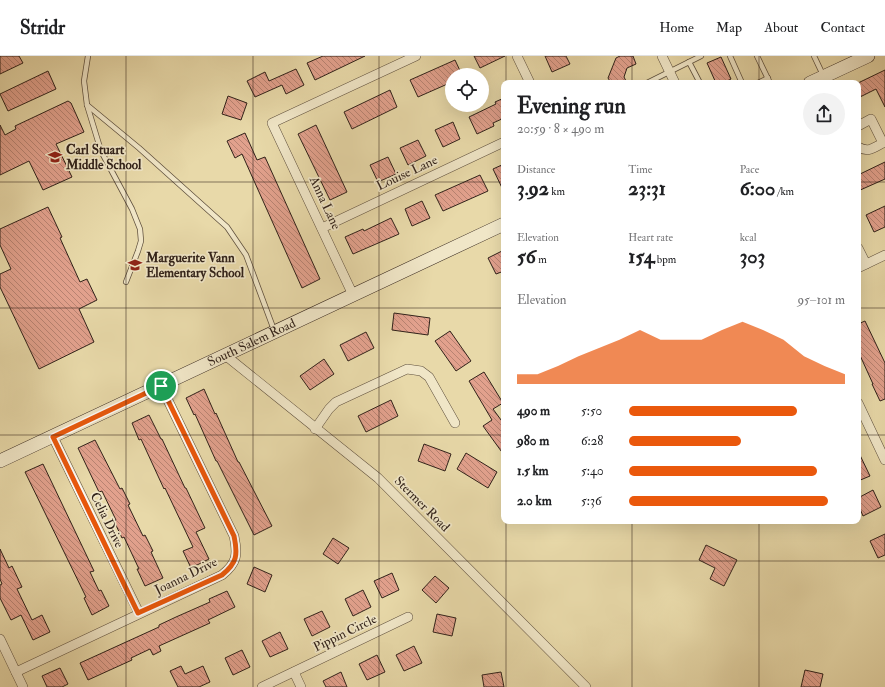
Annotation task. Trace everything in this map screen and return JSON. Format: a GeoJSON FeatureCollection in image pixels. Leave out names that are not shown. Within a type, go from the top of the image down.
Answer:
{"type":"FeatureCollection","features":[{"type":"Feature","properties":{"kind":"main road"},"geometry":{"type":"LineString","coordinates":[[816,80],[865,57]]}},
{"type":"Feature","properties":{"kind":"main road","name":"South Salem Road"},"geometry":{"type":"LineString","coordinates":[[0,461],[501,225]]}},
{"type":"Feature","properties":{"kind":"street","name":"Anna Lane"},"geometry":{"type":"LineString","coordinates":[[353,295],[272,123],[416,56]]}},
{"type":"Feature","properties":{"kind":"street"},"geometry":{"type":"LineString","coordinates":[[517,56],[529,80]]}},
{"type":"Feature","properties":{"kind":"street"},"geometry":{"type":"LineString","coordinates":[[662,56],[674,80]]}},
{"type":"Feature","properties":{"kind":"street"},"geometry":{"type":"LineString","coordinates":[[861,125],[871,120],[883,143],[868,150],[861,149]]}},
{"type":"Feature","properties":{"kind":"street","name":"Louise Lane"},"geometry":{"type":"LineString","coordinates":[[322,228],[501,143]]}},
{"type":"Feature","properties":{"kind":"street"},"geometry":{"type":"LineString","coordinates":[[862,266],[885,255]]}},
{"type":"Feature","properties":{"kind":"street","name":"Stermer Road"},"geometry":{"type":"LineString","coordinates":[[225,355],[315,429],[378,478],[586,687]]}},
{"type":"Feature","properties":{"kind":"street"},"geometry":{"type":"LineString","coordinates":[[315,429],[329,409],[336,402],[406,369],[421,371],[430,377],[455,423]]}},
{"type":"Feature","properties":{"kind":"street","name":"Joanna Drive"},"geometry":{"type":"LineString","coordinates":[[16,672],[138,613],[222,575],[234,562],[237,550],[234,536],[161,386]]}},
{"type":"Feature","properties":{"kind":"street"},"geometry":{"type":"LineString","coordinates":[[861,408],[885,460]]}},
{"type":"Feature","properties":{"kind":"street","name":"Celia Drive"},"geometry":{"type":"LineString","coordinates":[[53,437],[138,613]]}},
{"type":"Feature","properties":{"kind":"street","name":"Pippin Circle"},"geometry":{"type":"LineString","coordinates":[[262,687],[408,617]]}},
{"type":"Feature","properties":{"kind":"street"},"geometry":{"type":"LineString","coordinates":[[0,639],[23,687]]}},
{"type":"Feature","properties":{"kind":"street"},"geometry":{"type":"LineString","coordinates":[[294,672],[301,687]]}},
{"type":"Feature","properties":{"kind":"lane"},"geometry":{"type":"LineString","coordinates":[[88,56],[84,81],[87,105],[101,151],[132,209],[140,229],[140,246],[126,282]]}},
{"type":"Feature","properties":{"kind":"lane"},"geometry":{"type":"LineString","coordinates":[[652,80],[701,56]]}},
{"type":"Feature","properties":{"kind":"lane"},"geometry":{"type":"LineString","coordinates":[[730,56],[741,80]]}},
{"type":"Feature","properties":{"kind":"lane"},"geometry":{"type":"LineString","coordinates":[[757,56],[768,78],[764,80]]}},
{"type":"Feature","properties":{"kind":"lane"},"geometry":{"type":"LineString","coordinates":[[814,56],[823,77]]}},
{"type":"Feature","properties":{"kind":"lane"},"geometry":{"type":"LineString","coordinates":[[689,62],[698,80]]}},
{"type":"Feature","properties":{"kind":"lane"},"geometry":{"type":"LineString","coordinates":[[87,105],[139,148],[227,227],[246,255],[275,332]]}},
{"type":"Feature","properties":{"kind":"building"},"geometry":{"type":"Polygon","coordinates":[[[0,56],[19,56],[23,63],[0,74],[0,56]]]}},
{"type":"Feature","properties":{"kind":"building"},"geometry":{"type":"Polygon","coordinates":[[[323,56],[365,56],[315,80],[307,63],[323,56]]]}},
{"type":"Feature","properties":{"kind":"building"},"geometry":{"type":"Polygon","coordinates":[[[474,56],[505,56],[480,68],[474,56]]]}},
{"type":"Feature","properties":{"kind":"building"},"geometry":{"type":"Polygon","coordinates":[[[545,56],[566,56],[570,64],[552,72],[545,56]]]}},
{"type":"Feature","properties":{"kind":"building"},"geometry":{"type":"Polygon","coordinates":[[[620,56],[633,56],[636,64],[627,68],[624,77],[626,80],[609,80],[608,78],[616,58],[620,56]]]}},
{"type":"Feature","properties":{"kind":"building"},"geometry":{"type":"Polygon","coordinates":[[[721,57],[731,79],[715,80],[707,63],[721,57]]]}},
{"type":"Feature","properties":{"kind":"building"},"geometry":{"type":"Polygon","coordinates":[[[455,60],[459,68],[445,68],[445,85],[418,97],[410,80],[455,60]]]}},
{"type":"Feature","properties":{"kind":"building"},"geometry":{"type":"Polygon","coordinates":[[[296,69],[304,85],[286,94],[282,85],[255,97],[247,81],[265,72],[269,81],[296,69]]]}},
{"type":"Feature","properties":{"kind":"building"},"geometry":{"type":"Polygon","coordinates":[[[885,70],[885,107],[876,89],[861,96],[861,82],[885,70]]]}},
{"type":"Feature","properties":{"kind":"building"},"geometry":{"type":"Polygon","coordinates":[[[48,71],[56,89],[8,111],[0,94],[48,71]]]}},
{"type":"Feature","properties":{"kind":"building"},"geometry":{"type":"Polygon","coordinates":[[[390,90],[397,107],[352,129],[344,112],[390,90]]]}},
{"type":"Feature","properties":{"kind":"building"},"geometry":{"type":"Polygon","coordinates":[[[228,96],[247,103],[241,120],[222,114],[228,96]]]}},
{"type":"Feature","properties":{"kind":"building"},"geometry":{"type":"Polygon","coordinates":[[[501,99],[501,119],[493,123],[494,126],[477,134],[469,117],[479,112],[489,112],[489,107],[496,104],[495,102],[501,99]]]}},
{"type":"Feature","properties":{"kind":"building"},"geometry":{"type":"Polygon","coordinates":[[[68,101],[71,103],[84,132],[56,144],[72,177],[43,190],[29,161],[0,175],[0,125],[5,135],[16,129],[15,126],[68,101]]]}},
{"type":"Feature","properties":{"kind":"building"},"geometry":{"type":"Polygon","coordinates":[[[453,122],[460,139],[443,147],[435,130],[453,122]]]}},
{"type":"Feature","properties":{"kind":"building"},"geometry":{"type":"Polygon","coordinates":[[[316,125],[347,192],[330,200],[298,134],[316,125]]]}},
{"type":"Feature","properties":{"kind":"building"},"geometry":{"type":"Polygon","coordinates":[[[245,133],[257,160],[265,157],[320,279],[302,288],[242,154],[235,158],[227,141],[245,133]]]}},
{"type":"Feature","properties":{"kind":"building"},"geometry":{"type":"Polygon","coordinates":[[[418,140],[426,156],[408,165],[400,148],[418,140]]]}},
{"type":"Feature","properties":{"kind":"building"},"geometry":{"type":"Polygon","coordinates":[[[388,157],[396,174],[378,182],[370,165],[388,157]]]}},
{"type":"Feature","properties":{"kind":"building"},"geometry":{"type":"Polygon","coordinates":[[[885,162],[885,179],[861,190],[861,174],[885,162]]]}},
{"type":"Feature","properties":{"kind":"building"},"geometry":{"type":"Polygon","coordinates":[[[501,165],[501,186],[493,169],[501,165]]]}},
{"type":"Feature","properties":{"kind":"building"},"geometry":{"type":"Polygon","coordinates":[[[480,175],[488,191],[443,211],[435,195],[480,175]]]}},
{"type":"Feature","properties":{"kind":"building"},"geometry":{"type":"Polygon","coordinates":[[[422,201],[430,218],[412,226],[405,209],[422,201]]]}},
{"type":"Feature","properties":{"kind":"building"},"geometry":{"type":"Polygon","coordinates":[[[885,206],[885,227],[874,232],[866,215],[885,206]]]}},
{"type":"Feature","properties":{"kind":"building"},"geometry":{"type":"Polygon","coordinates":[[[48,207],[80,282],[87,279],[97,300],[79,309],[94,342],[39,369],[0,287],[0,274],[11,269],[0,245],[0,229],[48,207]]]}},
{"type":"Feature","properties":{"kind":"building"},"geometry":{"type":"Polygon","coordinates":[[[391,218],[399,234],[353,254],[345,237],[363,229],[364,231],[391,218]]]}},
{"type":"Feature","properties":{"kind":"building"},"geometry":{"type":"Polygon","coordinates":[[[501,252],[501,272],[496,274],[488,258],[501,252]]]}},
{"type":"Feature","properties":{"kind":"building"},"geometry":{"type":"Polygon","coordinates":[[[394,313],[430,318],[428,335],[392,330],[394,313]]]}},
{"type":"Feature","properties":{"kind":"building"},"geometry":{"type":"Polygon","coordinates":[[[865,321],[885,363],[885,399],[880,401],[861,358],[861,323],[865,321]]]}},
{"type":"Feature","properties":{"kind":"building"},"geometry":{"type":"Polygon","coordinates":[[[450,331],[471,361],[456,371],[435,341],[450,331]]]}},
{"type":"Feature","properties":{"kind":"building"},"geometry":{"type":"Polygon","coordinates":[[[366,332],[374,348],[348,361],[340,345],[366,332]]]}},
{"type":"Feature","properties":{"kind":"building"},"geometry":{"type":"Polygon","coordinates":[[[324,359],[334,374],[310,390],[300,376],[324,359]]]}},
{"type":"Feature","properties":{"kind":"building"},"geometry":{"type":"Polygon","coordinates":[[[484,372],[501,400],[501,404],[493,409],[501,420],[501,451],[483,426],[492,420],[469,381],[484,372]]]}},
{"type":"Feature","properties":{"kind":"building"},"geometry":{"type":"Polygon","coordinates":[[[204,389],[238,462],[272,526],[254,535],[186,398],[204,389]]]}},
{"type":"Feature","properties":{"kind":"building"},"geometry":{"type":"Polygon","coordinates":[[[391,400],[398,416],[366,432],[358,416],[391,400]]]}},
{"type":"Feature","properties":{"kind":"building"},"geometry":{"type":"Polygon","coordinates":[[[149,415],[205,528],[196,532],[209,559],[191,568],[183,551],[193,547],[141,439],[139,440],[132,423],[149,415]]]}},
{"type":"Feature","properties":{"kind":"building"},"geometry":{"type":"Polygon","coordinates":[[[95,440],[120,489],[122,488],[130,504],[128,505],[143,536],[145,535],[153,551],[151,552],[163,578],[145,586],[137,569],[139,569],[124,537],[122,538],[114,521],[116,520],[102,491],[99,492],[78,448],[95,440]]]}},
{"type":"Feature","properties":{"kind":"building"},"geometry":{"type":"Polygon","coordinates":[[[424,444],[451,454],[445,471],[418,461],[424,444]]]}},
{"type":"Feature","properties":{"kind":"building"},"geometry":{"type":"Polygon","coordinates":[[[466,453],[497,472],[488,488],[457,469],[466,453]]]}},
{"type":"Feature","properties":{"kind":"building"},"geometry":{"type":"Polygon","coordinates":[[[861,457],[870,476],[861,480],[861,457]]]}},
{"type":"Feature","properties":{"kind":"building"},"geometry":{"type":"Polygon","coordinates":[[[43,464],[94,571],[90,572],[99,591],[101,590],[109,606],[92,615],[84,598],[86,597],[25,472],[43,464]]]}},
{"type":"Feature","properties":{"kind":"building"},"geometry":{"type":"Polygon","coordinates":[[[873,490],[881,507],[863,516],[861,511],[861,496],[873,490]]]}},
{"type":"Feature","properties":{"kind":"building"},"geometry":{"type":"Polygon","coordinates":[[[885,534],[885,555],[878,558],[870,541],[885,534]]]}},
{"type":"Feature","properties":{"kind":"building"},"geometry":{"type":"Polygon","coordinates":[[[333,538],[349,548],[338,564],[323,554],[333,538]]]}},
{"type":"Feature","properties":{"kind":"building"},"geometry":{"type":"Polygon","coordinates":[[[706,545],[737,560],[724,586],[710,579],[715,568],[699,560],[706,545]]]}},
{"type":"Feature","properties":{"kind":"building"},"geometry":{"type":"Polygon","coordinates":[[[0,549],[9,568],[12,566],[22,587],[17,589],[32,620],[42,615],[50,632],[33,640],[21,615],[11,620],[0,598],[0,585],[2,584],[0,579],[0,549]]]}},
{"type":"Feature","properties":{"kind":"building"},"geometry":{"type":"Polygon","coordinates":[[[254,567],[272,575],[265,592],[247,584],[254,567]]]}},
{"type":"Feature","properties":{"kind":"building"},"geometry":{"type":"Polygon","coordinates":[[[392,573],[399,590],[382,598],[374,581],[392,573]]]}},
{"type":"Feature","properties":{"kind":"building"},"geometry":{"type":"Polygon","coordinates":[[[435,576],[449,588],[436,603],[422,590],[435,576]]]}},
{"type":"Feature","properties":{"kind":"building"},"geometry":{"type":"Polygon","coordinates":[[[363,590],[371,607],[353,616],[345,599],[363,590]]]}},
{"type":"Feature","properties":{"kind":"building"},"geometry":{"type":"Polygon","coordinates":[[[227,591],[235,607],[208,620],[210,623],[159,646],[161,651],[153,655],[150,649],[131,658],[132,660],[88,680],[80,663],[159,627],[159,625],[210,602],[209,599],[227,591]]]}},
{"type":"Feature","properties":{"kind":"building"},"geometry":{"type":"Polygon","coordinates":[[[322,611],[330,627],[312,636],[304,619],[322,611]]]}},
{"type":"Feature","properties":{"kind":"building"},"geometry":{"type":"Polygon","coordinates":[[[437,614],[456,618],[452,636],[433,632],[437,614]]]}},
{"type":"Feature","properties":{"kind":"building"},"geometry":{"type":"Polygon","coordinates":[[[280,632],[288,649],[270,657],[262,641],[280,632]]]}},
{"type":"Feature","properties":{"kind":"building"},"geometry":{"type":"Polygon","coordinates":[[[414,646],[422,663],[404,671],[396,655],[414,646]]]}},
{"type":"Feature","properties":{"kind":"building"},"geometry":{"type":"Polygon","coordinates":[[[242,650],[250,667],[233,675],[225,658],[242,650]]]}},
{"type":"Feature","properties":{"kind":"building"},"geometry":{"type":"Polygon","coordinates":[[[377,655],[385,672],[367,680],[359,664],[377,655]]]}},
{"type":"Feature","properties":{"kind":"building"},"geometry":{"type":"Polygon","coordinates":[[[181,666],[185,674],[203,666],[210,682],[199,687],[178,687],[170,671],[181,666]]]}},
{"type":"Feature","properties":{"kind":"building"},"geometry":{"type":"Polygon","coordinates":[[[60,668],[68,684],[62,687],[47,687],[42,676],[60,668]]]}},
{"type":"Feature","properties":{"kind":"building"},"geometry":{"type":"Polygon","coordinates":[[[805,670],[823,674],[820,687],[801,687],[805,670]]]}},
{"type":"Feature","properties":{"kind":"building"},"geometry":{"type":"Polygon","coordinates":[[[341,672],[347,687],[326,687],[323,681],[341,672]]]}},
{"type":"Feature","properties":{"kind":"building"},"geometry":{"type":"Polygon","coordinates":[[[501,672],[504,687],[484,687],[482,675],[501,672]]]}},
{"type":"Feature","properties":{"kind":"place","name":"Carl Stuart Middle School"},"geometry":{"type":"Point","coordinates":[55,157]}},
{"type":"Feature","properties":{"kind":"place","name":"Marguerite Vann Elementary School"},"geometry":{"type":"Point","coordinates":[135,265]}},
{"type":"Feature","properties":{"kind":"route"},"geometry":{"type":"LineString","coordinates":[[161,386],[234,536],[237,550],[234,562],[222,575],[138,613],[53,437],[161,386]]}}]}
